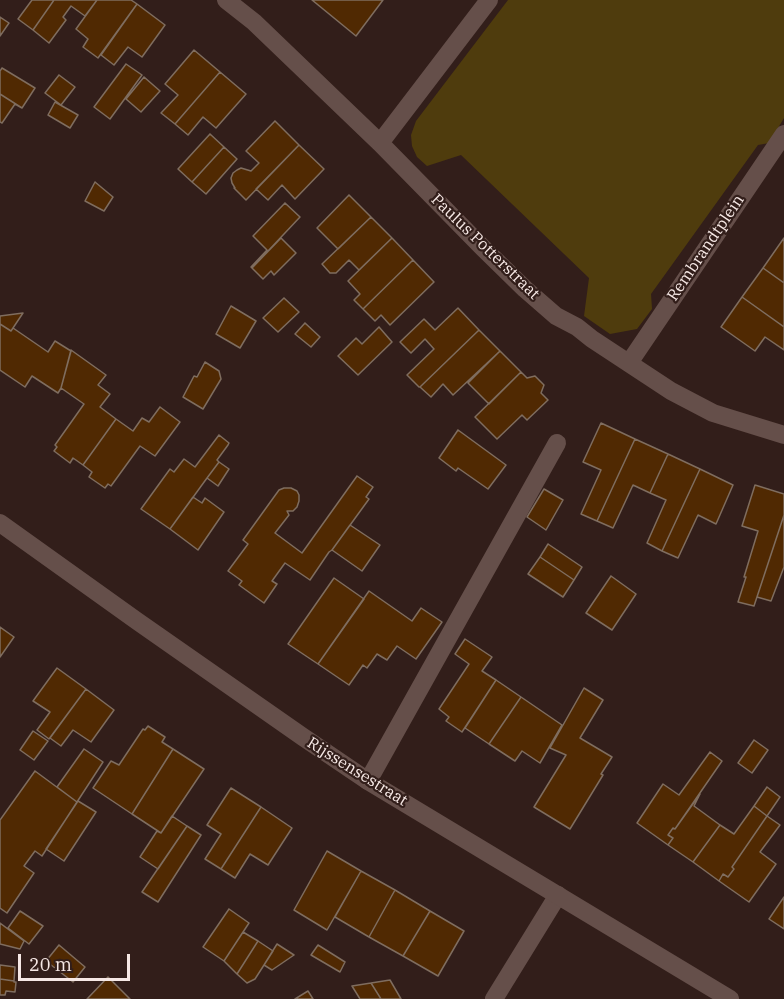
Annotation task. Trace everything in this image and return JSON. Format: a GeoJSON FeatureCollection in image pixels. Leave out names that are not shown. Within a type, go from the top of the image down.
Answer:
{"type":"FeatureCollection","features":[{"type":"Feature","properties":{"kind":"street","name":"Paulus Potterstraat"},"geometry":{"type":"LineString","coordinates":[[226,0],[254,22],[380,142],[483,248],[556,316],[577,327],[671,391],[713,412],[784,435]]}},
{"type":"Feature","properties":{"kind":"street"},"geometry":{"type":"LineString","coordinates":[[380,142],[489,0]]}},
{"type":"Feature","properties":{"kind":"street","name":"Rembrandtplein"},"geometry":{"type":"LineString","coordinates":[[629,363],[784,134]]}},
{"type":"Feature","properties":{"kind":"street"},"geometry":{"type":"LineString","coordinates":[[368,781],[557,443]]}},
{"type":"Feature","properties":{"kind":"street","name":"Rijssensestraat"},"geometry":{"type":"LineString","coordinates":[[0,523],[224,683],[368,781],[730,999]]}},
{"type":"Feature","properties":{"kind":"street"},"geometry":{"type":"LineString","coordinates":[[494,999],[558,895]]}},
{"type":"Feature","properties":{"kind":"shaded area"},"geometry":{"type":"Polygon","coordinates":[[[508,0],[784,0],[784,118],[769,143],[758,145],[651,294],[652,309],[637,329],[610,334],[584,316],[589,278],[461,155],[427,166],[417,157],[412,146],[411,135],[416,121],[508,0]]]}},
{"type":"Feature","properties":{"kind":"building"},"geometry":{"type":"Polygon","coordinates":[[[32,0],[54,0],[33,30],[18,19],[32,0]]]}},
{"type":"Feature","properties":{"kind":"building"},"geometry":{"type":"Polygon","coordinates":[[[54,0],[97,0],[85,16],[71,6],[63,17],[66,20],[49,43],[33,30],[54,0]]]}},
{"type":"Feature","properties":{"kind":"building"},"geometry":{"type":"Polygon","coordinates":[[[97,0],[131,0],[137,4],[98,58],[83,47],[88,39],[76,29],[97,0]]]}},
{"type":"Feature","properties":{"kind":"building"},"geometry":{"type":"Polygon","coordinates":[[[312,0],[383,0],[356,36],[312,0]]]}},
{"type":"Feature","properties":{"kind":"building"},"geometry":{"type":"Polygon","coordinates":[[[137,4],[165,25],[142,57],[128,47],[114,65],[101,55],[137,4]]]}},
{"type":"Feature","properties":{"kind":"building"},"geometry":{"type":"Polygon","coordinates":[[[0,17],[9,23],[0,36],[0,17]]]}},
{"type":"Feature","properties":{"kind":"building"},"geometry":{"type":"Polygon","coordinates":[[[194,50],[220,72],[175,124],[161,113],[178,95],[165,84],[194,50]]]}},
{"type":"Feature","properties":{"kind":"building"},"geometry":{"type":"Polygon","coordinates":[[[126,64],[142,75],[110,119],[94,107],[126,64]]]}},
{"type":"Feature","properties":{"kind":"building"},"geometry":{"type":"Polygon","coordinates":[[[2,68],[35,88],[22,108],[0,94],[2,68]]]}},
{"type":"Feature","properties":{"kind":"building"},"geometry":{"type":"Polygon","coordinates":[[[220,72],[246,94],[216,128],[203,117],[188,135],[175,124],[220,72]]]}},
{"type":"Feature","properties":{"kind":"building"},"geometry":{"type":"Polygon","coordinates":[[[59,75],[75,87],[61,105],[45,93],[59,75]]]}},
{"type":"Feature","properties":{"kind":"building"},"geometry":{"type":"Polygon","coordinates":[[[144,77],[160,91],[141,112],[126,99],[144,77]]]}},
{"type":"Feature","properties":{"kind":"building"},"geometry":{"type":"Polygon","coordinates":[[[0,94],[22,108],[15,104],[2,123],[0,122],[0,94]]]}},
{"type":"Feature","properties":{"kind":"building"},"geometry":{"type":"Polygon","coordinates":[[[55,102],[78,115],[70,128],[48,115],[55,102]]]}},
{"type":"Feature","properties":{"kind":"building"},"geometry":{"type":"Polygon","coordinates":[[[275,121],[299,145],[246,200],[234,188],[231,178],[237,170],[241,168],[251,171],[259,163],[246,151],[275,121]]]}},
{"type":"Feature","properties":{"kind":"building"},"geometry":{"type":"Polygon","coordinates":[[[210,134],[224,147],[192,182],[178,169],[210,134]]]}},
{"type":"Feature","properties":{"kind":"building"},"geometry":{"type":"Polygon","coordinates":[[[299,145],[324,169],[295,199],[282,185],[268,200],[256,189],[299,145]]]}},
{"type":"Feature","properties":{"kind":"building"},"geometry":{"type":"Polygon","coordinates":[[[224,147],[237,159],[206,194],[192,182],[224,147]]]}},
{"type":"Feature","properties":{"kind":"building"},"geometry":{"type":"Polygon","coordinates":[[[95,182],[113,197],[104,211],[85,201],[95,182]]]}},
{"type":"Feature","properties":{"kind":"building"},"geometry":{"type":"Polygon","coordinates":[[[349,195],[371,217],[338,249],[317,228],[349,195]]]}},
{"type":"Feature","properties":{"kind":"building"},"geometry":{"type":"Polygon","coordinates":[[[285,203],[300,217],[252,268],[267,250],[253,236],[285,203]]]}},
{"type":"Feature","properties":{"kind":"building"},"geometry":{"type":"Polygon","coordinates":[[[371,217],[392,238],[359,270],[349,260],[336,273],[330,273],[322,264],[371,217]]]}},
{"type":"Feature","properties":{"kind":"building"},"geometry":{"type":"Polygon","coordinates":[[[281,238],[296,253],[274,275],[271,271],[263,279],[252,268],[281,238]]]}},
{"type":"Feature","properties":{"kind":"building"},"geometry":{"type":"Polygon","coordinates":[[[392,238],[413,260],[363,309],[354,300],[360,294],[348,281],[392,238]]]}},
{"type":"Feature","properties":{"kind":"building"},"geometry":{"type":"Polygon","coordinates":[[[784,238],[784,283],[763,268],[784,238]]]}},
{"type":"Feature","properties":{"kind":"building"},"geometry":{"type":"Polygon","coordinates":[[[413,260],[434,282],[390,325],[381,315],[375,321],[363,309],[413,260]]]}},
{"type":"Feature","properties":{"kind":"building"},"geometry":{"type":"Polygon","coordinates":[[[763,268],[784,283],[784,327],[742,297],[763,268]]]}},
{"type":"Feature","properties":{"kind":"building"},"geometry":{"type":"Polygon","coordinates":[[[742,297],[784,327],[784,350],[765,337],[755,351],[721,327],[742,297]]]}},
{"type":"Feature","properties":{"kind":"building"},"geometry":{"type":"Polygon","coordinates":[[[284,298],[299,312],[278,332],[263,318],[284,298]]]}},
{"type":"Feature","properties":{"kind":"building"},"geometry":{"type":"Polygon","coordinates":[[[231,306],[256,321],[240,348],[216,334],[231,306]]]}},
{"type":"Feature","properties":{"kind":"building"},"geometry":{"type":"Polygon","coordinates":[[[458,308],[479,330],[419,387],[407,375],[434,349],[425,339],[411,353],[400,342],[424,319],[435,330],[458,308]]]}},
{"type":"Feature","properties":{"kind":"building"},"geometry":{"type":"Polygon","coordinates":[[[23,313],[11,331],[0,324],[0,316],[23,313]]]}},
{"type":"Feature","properties":{"kind":"building"},"geometry":{"type":"Polygon","coordinates":[[[305,323],[320,337],[311,347],[295,334],[305,323]]]}},
{"type":"Feature","properties":{"kind":"building"},"geometry":{"type":"Polygon","coordinates":[[[0,324],[11,331],[13,328],[48,352],[55,341],[71,351],[58,393],[32,376],[25,387],[0,370],[0,324]]]}},
{"type":"Feature","properties":{"kind":"building"},"geometry":{"type":"Polygon","coordinates":[[[379,327],[392,342],[358,375],[338,356],[356,338],[362,344],[379,327]]]}},
{"type":"Feature","properties":{"kind":"building"},"geometry":{"type":"Polygon","coordinates":[[[479,330],[500,351],[453,395],[443,384],[431,397],[420,387],[479,330]]]}},
{"type":"Feature","properties":{"kind":"building"},"geometry":{"type":"Polygon","coordinates":[[[71,350],[106,375],[98,385],[110,394],[100,407],[116,419],[83,465],[73,458],[70,463],[54,451],[57,447],[55,445],[84,404],[61,388],[71,350]]]}},
{"type":"Feature","properties":{"kind":"building"},"geometry":{"type":"Polygon","coordinates":[[[500,351],[521,372],[489,404],[468,383],[500,351]]]}},
{"type":"Feature","properties":{"kind":"building"},"geometry":{"type":"Polygon","coordinates":[[[205,362],[219,371],[221,379],[203,409],[183,397],[194,376],[197,377],[205,362]]]}},
{"type":"Feature","properties":{"kind":"building"},"geometry":{"type":"Polygon","coordinates":[[[521,372],[527,378],[535,376],[544,385],[541,393],[548,400],[527,420],[522,415],[497,439],[475,417],[521,372]]]}},
{"type":"Feature","properties":{"kind":"building"},"geometry":{"type":"Polygon","coordinates":[[[160,407],[180,422],[155,456],[140,446],[111,486],[108,484],[105,488],[89,477],[92,472],[83,465],[116,419],[133,431],[142,418],[149,422],[160,407]]]}},
{"type":"Feature","properties":{"kind":"building"},"geometry":{"type":"Polygon","coordinates":[[[601,423],[635,439],[597,521],[581,514],[601,470],[583,462],[601,423]]]}},
{"type":"Feature","properties":{"kind":"building"},"geometry":{"type":"Polygon","coordinates":[[[458,430],[506,465],[488,489],[458,468],[456,471],[439,458],[458,430]]]}},
{"type":"Feature","properties":{"kind":"building"},"geometry":{"type":"Polygon","coordinates":[[[219,435],[229,443],[228,445],[217,460],[219,462],[170,529],[141,509],[170,469],[174,472],[184,459],[195,467],[219,435]]]}},
{"type":"Feature","properties":{"kind":"building"},"geometry":{"type":"Polygon","coordinates":[[[635,439],[668,454],[650,493],[633,485],[613,528],[597,521],[635,439]]]}},
{"type":"Feature","properties":{"kind":"building"},"geometry":{"type":"Polygon","coordinates":[[[668,454],[700,469],[662,551],[647,543],[666,500],[650,493],[668,454]]]}},
{"type":"Feature","properties":{"kind":"building"},"geometry":{"type":"Polygon","coordinates":[[[219,462],[229,469],[218,486],[207,478],[219,462]]]}},
{"type":"Feature","properties":{"kind":"building"},"geometry":{"type":"Polygon","coordinates":[[[700,469],[733,485],[716,524],[698,515],[678,558],[662,551],[700,469]]]}},
{"type":"Feature","properties":{"kind":"building"},"geometry":{"type":"Polygon","coordinates":[[[357,476],[373,487],[366,497],[369,499],[310,580],[285,563],[272,581],[277,584],[264,603],[239,585],[242,581],[228,571],[248,544],[243,540],[279,490],[291,488],[297,491],[299,501],[293,511],[287,511],[289,515],[275,533],[302,553],[357,476]]]}},
{"type":"Feature","properties":{"kind":"building"},"geometry":{"type":"Polygon","coordinates":[[[755,485],[784,494],[784,515],[754,606],[738,602],[758,531],[742,526],[755,485]]]}},
{"type":"Feature","properties":{"kind":"building"},"geometry":{"type":"Polygon","coordinates":[[[544,489],[563,500],[546,530],[527,517],[544,489]]]}},
{"type":"Feature","properties":{"kind":"building"},"geometry":{"type":"Polygon","coordinates":[[[193,497],[202,503],[205,498],[224,512],[198,550],[170,529],[193,497]]]}},
{"type":"Feature","properties":{"kind":"building"},"geometry":{"type":"Polygon","coordinates":[[[784,515],[784,567],[771,601],[757,597],[784,515]]]}},
{"type":"Feature","properties":{"kind":"building"},"geometry":{"type":"Polygon","coordinates":[[[350,525],[380,545],[362,571],[332,550],[350,525]]]}},
{"type":"Feature","properties":{"kind":"building"},"geometry":{"type":"Polygon","coordinates":[[[548,544],[582,567],[574,580],[540,557],[548,544]]]}},
{"type":"Feature","properties":{"kind":"building"},"geometry":{"type":"Polygon","coordinates":[[[540,557],[574,580],[563,597],[528,574],[540,557]]]}},
{"type":"Feature","properties":{"kind":"building"},"geometry":{"type":"Polygon","coordinates":[[[611,576],[636,594],[612,630],[586,613],[611,576]]]}},
{"type":"Feature","properties":{"kind":"building"},"geometry":{"type":"Polygon","coordinates":[[[334,578],[364,599],[318,664],[288,644],[334,578]]]}},
{"type":"Feature","properties":{"kind":"building"},"geometry":{"type":"Polygon","coordinates":[[[369,591],[412,621],[421,608],[442,622],[416,659],[397,646],[387,660],[377,654],[367,668],[363,665],[349,685],[318,664],[369,591]]]}},
{"type":"Feature","properties":{"kind":"building"},"geometry":{"type":"Polygon","coordinates":[[[0,627],[14,637],[0,657],[0,627]]]}},
{"type":"Feature","properties":{"kind":"building"},"geometry":{"type":"Polygon","coordinates":[[[465,639],[492,657],[482,671],[496,680],[462,732],[446,721],[449,717],[439,709],[469,664],[455,654],[465,639]]]}},
{"type":"Feature","properties":{"kind":"building"},"geometry":{"type":"Polygon","coordinates":[[[57,668],[86,689],[49,739],[37,730],[50,712],[33,701],[57,668]]]}},
{"type":"Feature","properties":{"kind":"building"},"geometry":{"type":"Polygon","coordinates":[[[496,680],[521,697],[489,744],[465,728],[496,680]]]}},
{"type":"Feature","properties":{"kind":"building"},"geometry":{"type":"Polygon","coordinates":[[[584,688],[603,700],[580,738],[612,757],[570,829],[534,807],[566,755],[550,748],[584,688]]]}},
{"type":"Feature","properties":{"kind":"building"},"geometry":{"type":"Polygon","coordinates":[[[86,689],[114,710],[91,742],[73,730],[61,746],[50,738],[86,689]]]}},
{"type":"Feature","properties":{"kind":"building"},"geometry":{"type":"Polygon","coordinates":[[[521,697],[562,725],[540,763],[522,751],[515,761],[489,744],[521,697]]]}},
{"type":"Feature","properties":{"kind":"building"},"geometry":{"type":"Polygon","coordinates":[[[148,726],[165,737],[162,742],[173,749],[132,814],[93,788],[111,761],[119,765],[143,729],[145,730],[148,726]]]}},
{"type":"Feature","properties":{"kind":"building"},"geometry":{"type":"Polygon","coordinates":[[[33,731],[48,741],[34,760],[20,750],[33,731]]]}},
{"type":"Feature","properties":{"kind":"building"},"geometry":{"type":"Polygon","coordinates":[[[754,740],[768,750],[752,773],[738,763],[754,740]]]}},
{"type":"Feature","properties":{"kind":"building"},"geometry":{"type":"Polygon","coordinates":[[[84,749],[103,762],[77,802],[57,787],[84,749]]]}},
{"type":"Feature","properties":{"kind":"building"},"geometry":{"type":"Polygon","coordinates":[[[173,749],[204,769],[161,833],[132,814],[173,749]]]}},
{"type":"Feature","properties":{"kind":"building"},"geometry":{"type":"Polygon","coordinates":[[[710,752],[722,761],[675,829],[673,828],[668,835],[673,838],[668,845],[637,823],[663,784],[679,795],[710,752]]]}},
{"type":"Feature","properties":{"kind":"building"},"geometry":{"type":"Polygon","coordinates":[[[35,771],[77,802],[42,856],[35,851],[24,866],[34,873],[7,913],[0,908],[0,820],[35,771]]]}},
{"type":"Feature","properties":{"kind":"building"},"geometry":{"type":"Polygon","coordinates":[[[767,787],[780,797],[767,816],[754,806],[767,787]]]}},
{"type":"Feature","properties":{"kind":"building"},"geometry":{"type":"Polygon","coordinates":[[[231,788],[261,807],[221,869],[205,859],[221,834],[207,825],[231,788]]]}},
{"type":"Feature","properties":{"kind":"building"},"geometry":{"type":"Polygon","coordinates":[[[700,794],[694,806],[720,825],[693,862],[668,845],[673,838],[668,835],[673,828],[675,829],[700,794]]]}},
{"type":"Feature","properties":{"kind":"building"},"geometry":{"type":"Polygon","coordinates":[[[78,801],[96,812],[64,861],[46,849],[78,801]]]}},
{"type":"Feature","properties":{"kind":"building"},"geometry":{"type":"Polygon","coordinates":[[[754,806],[767,816],[732,867],[734,869],[728,877],[723,874],[719,881],[693,862],[720,825],[734,834],[754,806]]]}},
{"type":"Feature","properties":{"kind":"building"},"geometry":{"type":"Polygon","coordinates":[[[261,807],[292,828],[268,865],[250,854],[235,878],[221,869],[261,807]]]}},
{"type":"Feature","properties":{"kind":"building"},"geometry":{"type":"Polygon","coordinates":[[[172,816],[187,826],[158,869],[140,857],[157,831],[161,833],[172,816]]]}},
{"type":"Feature","properties":{"kind":"building"},"geometry":{"type":"Polygon","coordinates":[[[767,816],[780,825],[760,852],[776,864],[749,902],[719,881],[723,874],[728,877],[734,869],[732,867],[767,816]]]}},
{"type":"Feature","properties":{"kind":"building"},"geometry":{"type":"Polygon","coordinates":[[[187,826],[201,835],[158,902],[142,892],[187,826]]]}},
{"type":"Feature","properties":{"kind":"building"},"geometry":{"type":"Polygon","coordinates":[[[327,851],[361,871],[327,930],[294,910],[327,851]]]}},
{"type":"Feature","properties":{"kind":"building"},"geometry":{"type":"Polygon","coordinates":[[[361,871],[395,890],[369,937],[335,917],[361,871]]]}},
{"type":"Feature","properties":{"kind":"building"},"geometry":{"type":"Polygon","coordinates":[[[395,890],[430,911],[403,956],[369,937],[395,890]]]}},
{"type":"Feature","properties":{"kind":"building"},"geometry":{"type":"Polygon","coordinates":[[[784,897],[784,929],[769,919],[784,897]]]}},
{"type":"Feature","properties":{"kind":"building"},"geometry":{"type":"Polygon","coordinates":[[[229,909],[249,923],[224,961],[203,947],[229,909]]]}},
{"type":"Feature","properties":{"kind":"building"},"geometry":{"type":"Polygon","coordinates":[[[20,911],[43,926],[29,944],[8,928],[20,911]]]}},
{"type":"Feature","properties":{"kind":"building"},"geometry":{"type":"Polygon","coordinates":[[[430,911],[464,931],[438,976],[403,956],[430,911]]]}},
{"type":"Feature","properties":{"kind":"building"},"geometry":{"type":"Polygon","coordinates":[[[0,923],[24,941],[20,949],[0,944],[0,923]]]}},
{"type":"Feature","properties":{"kind":"building"},"geometry":{"type":"Polygon","coordinates":[[[243,932],[258,941],[237,974],[224,961],[243,932]]]}},
{"type":"Feature","properties":{"kind":"building"},"geometry":{"type":"Polygon","coordinates":[[[258,941],[273,951],[255,979],[247,983],[237,974],[258,941]]]}},
{"type":"Feature","properties":{"kind":"building"},"geometry":{"type":"Polygon","coordinates":[[[277,944],[294,955],[272,970],[264,965],[277,944]]]}},
{"type":"Feature","properties":{"kind":"building"},"geometry":{"type":"Polygon","coordinates":[[[59,945],[85,967],[73,982],[46,961],[59,945]]]}},
{"type":"Feature","properties":{"kind":"building"},"geometry":{"type":"Polygon","coordinates":[[[318,945],[345,962],[340,972],[311,955],[318,945]]]}},
{"type":"Feature","properties":{"kind":"building"},"geometry":{"type":"Polygon","coordinates":[[[0,965],[15,967],[14,981],[0,979],[0,965]]]}},
{"type":"Feature","properties":{"kind":"building"},"geometry":{"type":"Polygon","coordinates":[[[108,977],[130,999],[87,999],[108,977]]]}},
{"type":"Feature","properties":{"kind":"building"},"geometry":{"type":"Polygon","coordinates":[[[0,979],[16,982],[15,992],[6,991],[5,995],[0,995],[0,979]]]}},
{"type":"Feature","properties":{"kind":"building"},"geometry":{"type":"Polygon","coordinates":[[[390,980],[401,999],[381,999],[371,983],[390,980]]]}},
{"type":"Feature","properties":{"kind":"building"},"geometry":{"type":"Polygon","coordinates":[[[371,983],[381,999],[360,999],[352,986],[371,983]]]}},
{"type":"Feature","properties":{"kind":"building"},"geometry":{"type":"Polygon","coordinates":[[[308,991],[313,999],[295,999],[308,991]]]}}]}
